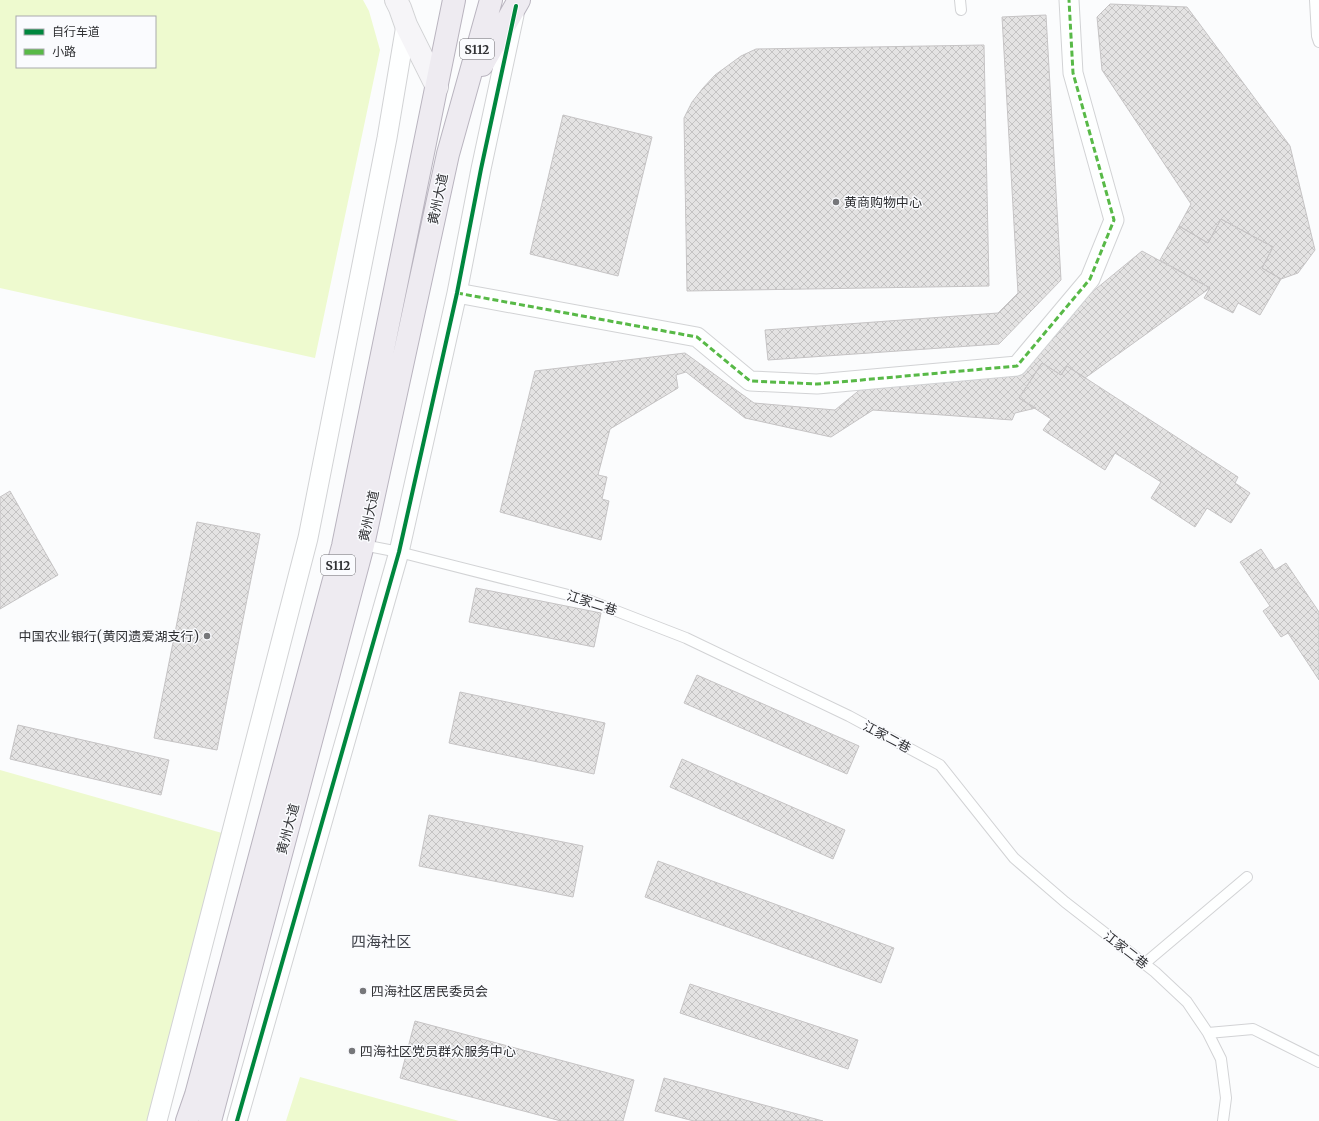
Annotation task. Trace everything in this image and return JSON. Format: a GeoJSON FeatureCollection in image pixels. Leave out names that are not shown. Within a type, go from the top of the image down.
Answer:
{"type":"FeatureCollection","features":[{"type":"Feature","properties":{"kind":"main road"},"geometry":{"type":"LineString","coordinates":[[396,0],[406,25],[437,87]]}},
{"type":"Feature","properties":{"kind":"main road","name":"黄州大道"},"geometry":{"type":"LineString","coordinates":[[188,1116],[343,546],[454,0]]}},
{"type":"Feature","properties":{"kind":"main road","name":"黄州大道"},"geometry":{"type":"LineString","coordinates":[[211,1120],[363,545],[448,154],[491,0]]}},
{"type":"Feature","properties":{"kind":"main road"},"geometry":{"type":"LineString","coordinates":[[464,98],[518,3]]}},
{"type":"Feature","properties":{"kind":"street"},"geometry":{"type":"LineString","coordinates":[[457,293],[697,337],[750,380],[817,384],[1017,366],[1090,279],[1114,220],[1073,72],[1069,0]]}},
{"type":"Feature","properties":{"kind":"street"},"geometry":{"type":"LineString","coordinates":[[237,1121],[399,552],[457,293],[481,169],[518,3]]}},
{"type":"Feature","properties":{"kind":"street"},"geometry":{"type":"LineString","coordinates":[[157,1121],[308,538],[387,138],[406,25]]}},
{"type":"Feature","properties":{"kind":"lane"},"geometry":{"type":"LineString","coordinates":[[1314,0],[1317,36],[1319,42]]}},
{"type":"Feature","properties":{"kind":"lane","name":"江家二巷"},"geometry":{"type":"LineString","coordinates":[[363,545],[399,552],[588,600],[686,638],[849,716],[940,765],[1014,858],[1066,902],[1155,972],[1187,1002],[1208,1033],[1221,1059],[1226,1098],[1223,1121]]}},
{"type":"Feature","properties":{"kind":"lane"},"geometry":{"type":"LineString","coordinates":[[1144,964],[1247,877]]}},
{"type":"Feature","properties":{"kind":"lane"},"geometry":{"type":"LineString","coordinates":[[1208,1033],[1253,1029],[1319,1062]]}},
{"type":"Feature","properties":{"kind":"green space"},"geometry":{"type":"Polygon","coordinates":[[[0,0],[363,0],[369,11],[380,50],[315,358],[0,288],[0,0]]]}},
{"type":"Feature","properties":{"kind":"green space"},"geometry":{"type":"Polygon","coordinates":[[[0,770],[229,835],[149,1121],[0,1121],[0,770]]]}},
{"type":"Feature","properties":{"kind":"green space"},"geometry":{"type":"Polygon","coordinates":[[[300,1077],[459,1121],[286,1121],[300,1077]]]}},
{"type":"Feature","properties":{"kind":"building"},"geometry":{"type":"Polygon","coordinates":[[[1110,4],[1187,7],[1290,146],[1315,250],[1298,273],[1281,279],[1262,268],[1273,247],[1221,219],[1208,243],[1179,226],[1191,204],[1102,70],[1097,17],[1110,4]]]}},
{"type":"Feature","properties":{"kind":"building"},"geometry":{"type":"Polygon","coordinates":[[[1046,15],[1061,280],[999,344],[768,360],[765,330],[998,313],[1018,293],[1002,17],[1046,15]]]}},
{"type":"Feature","properties":{"kind":"building","name":"黄商购物中心"},"geometry":{"type":"Polygon","coordinates":[[[984,45],[989,286],[687,291],[684,118],[692,102],[715,75],[741,56],[756,49],[984,45]]]}},
{"type":"Feature","properties":{"kind":"building"},"geometry":{"type":"Polygon","coordinates":[[[563,115],[652,137],[618,276],[530,254],[563,115]]]}},
{"type":"Feature","properties":{"kind":"building"},"geometry":{"type":"Polygon","coordinates":[[[1221,219],[1273,247],[1262,268],[1281,279],[1260,315],[1238,303],[1233,313],[1204,298],[1210,288],[1160,260],[1179,226],[1208,243],[1221,219]]]}},
{"type":"Feature","properties":{"kind":"building"},"geometry":{"type":"Polygon","coordinates":[[[1142,251],[1210,288],[1085,378],[1067,366],[1061,375],[1042,363],[1019,398],[1036,408],[1015,413],[1012,420],[873,410],[831,437],[745,418],[686,372],[676,375],[678,388],[610,429],[598,475],[607,477],[602,499],[609,501],[601,540],[500,512],[535,371],[685,353],[754,403],[835,410],[862,388],[1021,375],[1091,293],[1142,251]]]}},
{"type":"Feature","properties":{"kind":"building"},"geometry":{"type":"Polygon","coordinates":[[[1042,363],[1061,375],[1067,366],[1238,477],[1235,483],[1250,493],[1231,523],[1207,508],[1195,527],[1151,498],[1161,482],[1115,453],[1105,470],[1043,430],[1051,419],[1019,398],[1042,363]]]}},
{"type":"Feature","properties":{"kind":"building"},"geometry":{"type":"Polygon","coordinates":[[[10,491],[58,575],[0,609],[0,497],[10,491]]]}},
{"type":"Feature","properties":{"kind":"building","name":"中国农业银行(黄冈遗爱湖支行)"},"geometry":{"type":"Polygon","coordinates":[[[197,522],[260,534],[217,750],[154,738],[197,522]]]}},
{"type":"Feature","properties":{"kind":"building"},"geometry":{"type":"Polygon","coordinates":[[[1261,549],[1275,570],[1286,563],[1319,612],[1319,680],[1288,633],[1281,637],[1263,611],[1270,606],[1240,562],[1261,549]]]}},
{"type":"Feature","properties":{"kind":"building"},"geometry":{"type":"Polygon","coordinates":[[[476,588],[601,613],[594,647],[469,622],[476,588]]]}},
{"type":"Feature","properties":{"kind":"building"},"geometry":{"type":"Polygon","coordinates":[[[697,675],[859,746],[847,774],[684,703],[697,675]]]}},
{"type":"Feature","properties":{"kind":"building"},"geometry":{"type":"Polygon","coordinates":[[[460,692],[605,723],[594,774],[449,743],[460,692]]]}},
{"type":"Feature","properties":{"kind":"building"},"geometry":{"type":"Polygon","coordinates":[[[18,725],[169,760],[161,795],[10,759],[18,725]]]}},
{"type":"Feature","properties":{"kind":"building"},"geometry":{"type":"Polygon","coordinates":[[[682,759],[845,830],[833,859],[670,787],[682,759]]]}},
{"type":"Feature","properties":{"kind":"building"},"geometry":{"type":"Polygon","coordinates":[[[429,815],[583,846],[573,897],[419,866],[429,815]]]}},
{"type":"Feature","properties":{"kind":"building"},"geometry":{"type":"Polygon","coordinates":[[[658,861],[894,948],[881,983],[645,897],[658,861]]]}},
{"type":"Feature","properties":{"kind":"building"},"geometry":{"type":"Polygon","coordinates":[[[690,984],[858,1040],[848,1069],[680,1013],[690,984]]]}},
{"type":"Feature","properties":{"kind":"building"},"geometry":{"type":"Polygon","coordinates":[[[415,1021],[634,1080],[623,1121],[561,1121],[400,1078],[415,1021]]]}},
{"type":"Feature","properties":{"kind":"building"},"geometry":{"type":"Polygon","coordinates":[[[664,1078],[823,1121],[694,1121],[655,1111],[664,1078]]]}},
{"type":"Feature","properties":{"kind":"marked path"},"geometry":{"type":"LineString","coordinates":[[457,293],[697,337],[750,381],[817,384],[1017,366],[1090,279],[1114,220],[1073,73],[1069,0]]}},
{"type":"Feature","properties":{"kind":"cycle path"},"geometry":{"type":"LineString","coordinates":[[237,1121],[399,552],[457,293],[481,169],[516,6]]}},
{"type":"Feature","properties":{"kind":"place","name":"黄商购物中心"},"geometry":{"type":"Point","coordinates":[836,202]}},
{"type":"Feature","properties":{"kind":"place","name":"中国农业银行(黄冈遗爱湖支行)"},"geometry":{"type":"Point","coordinates":[207,636]}},
{"type":"Feature","properties":{"kind":"place","name":"四海社区居民委员会"},"geometry":{"type":"Point","coordinates":[363,991]}},
{"type":"Feature","properties":{"kind":"place","name":"四海社区党员群众服务中心"},"geometry":{"type":"Point","coordinates":[352,1051]}},
{"type":"Feature","properties":{"kind":"district","name":"四海社区"},"geometry":{"type":"Point","coordinates":[381,941]}}]}
